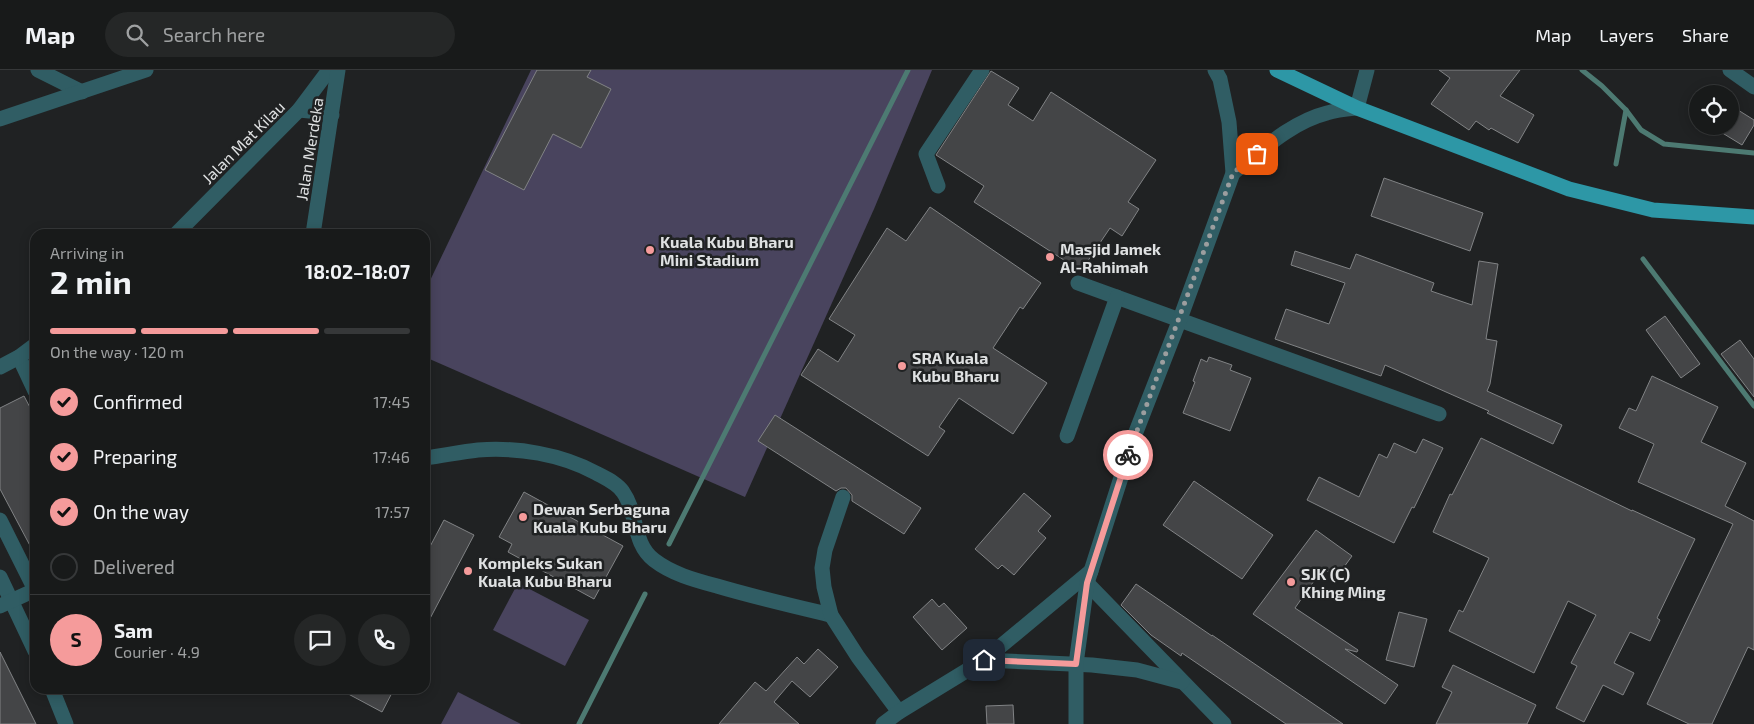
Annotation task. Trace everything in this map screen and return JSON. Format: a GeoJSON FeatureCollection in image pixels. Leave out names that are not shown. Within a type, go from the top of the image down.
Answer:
{"type":"FeatureCollection","features":[{"type":"Feature","properties":{"kind":"main road"},"geometry":{"type":"LineString","coordinates":[[1277,70],[1357,108],[1569,189],[1653,210],[1754,217]]}},
{"type":"Feature","properties":{"kind":"street"},"geometry":{"type":"LineString","coordinates":[[38,70],[56,74],[82,92]]}},
{"type":"Feature","properties":{"kind":"street"},"geometry":{"type":"LineString","coordinates":[[0,119],[146,70]]}},
{"type":"Feature","properties":{"kind":"street","name":"Jalan Mat Kilau"},"geometry":{"type":"LineString","coordinates":[[181,229],[299,110],[329,70]]}},
{"type":"Feature","properties":{"kind":"street","name":"Jalan Merdeka"},"geometry":{"type":"LineString","coordinates":[[315,229],[338,70]]}},
{"type":"Feature","properties":{"kind":"street"},"geometry":{"type":"LineString","coordinates":[[938,186],[926,154],[982,70]]}},
{"type":"Feature","properties":{"kind":"street"},"geometry":{"type":"LineString","coordinates":[[1076,724],[1076,664],[1089,577],[1134,437],[1180,319],[1233,173],[1229,122],[1220,79],[1215,70]]}},
{"type":"Feature","properties":{"kind":"street"},"geometry":{"type":"LineString","coordinates":[[1233,173],[1269,144],[1300,124],[1326,113],[1357,108],[1367,70]]}},
{"type":"Feature","properties":{"kind":"street"},"geometry":{"type":"LineString","coordinates":[[1730,70],[1754,86]]}},
{"type":"Feature","properties":{"kind":"street"},"geometry":{"type":"LineString","coordinates":[[299,110],[332,115]]}},
{"type":"Feature","properties":{"kind":"street"},"geometry":{"type":"LineString","coordinates":[[1078,283],[1440,414]]}},
{"type":"Feature","properties":{"kind":"street"},"geometry":{"type":"LineString","coordinates":[[1067,436],[1117,297]]}},
{"type":"Feature","properties":{"kind":"street"},"geometry":{"type":"LineString","coordinates":[[0,367],[30,349]]}},
{"type":"Feature","properties":{"kind":"street"},"geometry":{"type":"LineString","coordinates":[[19,357],[30,380]]}},
{"type":"Feature","properties":{"kind":"street"},"geometry":{"type":"LineString","coordinates":[[430,457],[478,450],[520,450],[553,457],[588,469],[615,484],[623,492],[628,502],[637,536],[646,552],[672,572],[743,594],[831,615]]}},
{"type":"Feature","properties":{"kind":"street"},"geometry":{"type":"LineString","coordinates":[[842,497],[825,550],[822,568],[824,587],[831,615],[858,657],[899,712]]}},
{"type":"Feature","properties":{"kind":"street"},"geometry":{"type":"LineString","coordinates":[[0,520],[30,580]]}},
{"type":"Feature","properties":{"kind":"street"},"geometry":{"type":"LineString","coordinates":[[0,577],[6,603],[30,643]]}},
{"type":"Feature","properties":{"kind":"street"},"geometry":{"type":"LineString","coordinates":[[883,724],[899,712],[984,660],[1089,577]]}},
{"type":"Feature","properties":{"kind":"street"},"geometry":{"type":"LineString","coordinates":[[1089,577],[1182,682],[1224,724]]}},
{"type":"Feature","properties":{"kind":"street"},"geometry":{"type":"LineString","coordinates":[[6,603],[30,592]]}},
{"type":"Feature","properties":{"kind":"street"},"geometry":{"type":"LineString","coordinates":[[984,660],[1076,664],[1137,670],[1182,682]]}},
{"type":"Feature","properties":{"kind":"street"},"geometry":{"type":"LineString","coordinates":[[54,694],[66,724]]}},
{"type":"Feature","properties":{"kind":"shaded area","name":"Kuala Kubu Bharu Mini Stadium"},"geometry":{"type":"Polygon","coordinates":[[[531,70],[932,70],[874,209],[745,497],[430,359],[430,281],[531,70]]]}},
{"type":"Feature","properties":{"kind":"shaded area"},"geometry":{"type":"Polygon","coordinates":[[[518,583],[589,620],[565,666],[493,630],[518,583]]]}},
{"type":"Feature","properties":{"kind":"shaded area"},"geometry":{"type":"Polygon","coordinates":[[[458,692],[521,724],[441,724],[458,692]]]}},
{"type":"Feature","properties":{"kind":"building"},"geometry":{"type":"Polygon","coordinates":[[[537,70],[591,70],[587,77],[611,89],[581,148],[553,134],[524,190],[485,170],[537,70]]]}},
{"type":"Feature","properties":{"kind":"building"},"geometry":{"type":"Polygon","coordinates":[[[1439,70],[1520,70],[1500,96],[1534,115],[1518,143],[1491,128],[1489,130],[1476,121],[1469,130],[1431,104],[1450,78],[1439,70]]]}},
{"type":"Feature","properties":{"kind":"building","name":"Masjid Jamek Al-Rahimah"},"geometry":{"type":"Polygon","coordinates":[[[991,71],[1019,88],[1008,105],[1033,121],[1051,92],[1156,160],[1128,202],[1139,209],[1122,236],[1110,228],[1081,271],[974,202],[984,186],[936,155],[991,71]]]}},
{"type":"Feature","properties":{"kind":"building"},"geometry":{"type":"Polygon","coordinates":[[[1739,111],[1754,120],[1754,125],[1742,145],[1726,135],[1739,135],[1739,111]]]}},
{"type":"Feature","properties":{"kind":"building"},"geometry":{"type":"Polygon","coordinates":[[[1384,178],[1483,213],[1470,251],[1371,216],[1384,178]]]}},
{"type":"Feature","properties":{"kind":"building"},"geometry":{"type":"Polygon","coordinates":[[[930,207],[1041,283],[1023,309],[1020,307],[993,348],[1047,383],[1013,434],[959,398],[939,427],[945,431],[928,456],[801,375],[818,349],[838,362],[855,335],[829,319],[887,228],[906,241],[930,207]]]}},
{"type":"Feature","properties":{"kind":"building"},"geometry":{"type":"Polygon","coordinates":[[[1295,251],[1350,269],[1356,254],[1434,283],[1431,291],[1472,305],[1479,261],[1498,264],[1486,339],[1497,341],[1490,384],[1487,391],[1562,425],[1553,444],[1487,413],[1489,411],[1385,365],[1381,376],[1275,339],[1286,309],[1329,324],[1345,283],[1291,265],[1295,251]]]}},
{"type":"Feature","properties":{"kind":"building"},"geometry":{"type":"Polygon","coordinates":[[[1665,316],[1700,364],[1681,378],[1646,330],[1665,316]]]}},
{"type":"Feature","properties":{"kind":"building"},"geometry":{"type":"Polygon","coordinates":[[[1740,340],[1754,359],[1754,397],[1721,354],[1740,340]]]}},
{"type":"Feature","properties":{"kind":"building"},"geometry":{"type":"Polygon","coordinates":[[[1209,357],[1232,365],[1230,370],[1251,378],[1230,431],[1183,413],[1195,382],[1193,381],[1201,359],[1207,362],[1209,357]]]}},
{"type":"Feature","properties":{"kind":"building"},"geometry":{"type":"Polygon","coordinates":[[[1652,376],[1718,407],[1701,442],[1746,463],[1725,506],[1754,521],[1754,650],[1748,647],[1712,724],[1689,724],[1647,704],[1733,524],[1638,482],[1654,444],[1619,428],[1629,408],[1636,411],[1652,376]]]}},
{"type":"Feature","properties":{"kind":"building"},"geometry":{"type":"Polygon","coordinates":[[[24,396],[30,407],[30,546],[0,489],[0,408],[24,396]]]}},
{"type":"Feature","properties":{"kind":"building"},"geometry":{"type":"Polygon","coordinates":[[[775,415],[921,508],[904,534],[852,501],[852,495],[846,488],[836,491],[758,441],[775,415]]]}},
{"type":"Feature","properties":{"kind":"building"},"geometry":{"type":"Polygon","coordinates":[[[1481,438],[1632,511],[1695,539],[1657,618],[1660,620],[1650,641],[1630,632],[1614,663],[1634,673],[1623,695],[1603,685],[1584,722],[1556,708],[1577,666],[1571,663],[1596,615],[1568,601],[1534,673],[1449,631],[1459,610],[1463,612],[1489,558],[1433,532],[1450,494],[1452,495],[1481,438]]]}},
{"type":"Feature","properties":{"kind":"building"},"geometry":{"type":"Polygon","coordinates":[[[1423,439],[1443,448],[1414,508],[1412,507],[1394,543],[1307,500],[1319,477],[1359,497],[1379,454],[1387,458],[1394,443],[1416,453],[1423,439]]]}},
{"type":"Feature","properties":{"kind":"building"},"geometry":{"type":"Polygon","coordinates":[[[1194,481],[1273,535],[1242,579],[1163,525],[1194,481]]]}},
{"type":"Feature","properties":{"kind":"building"},"geometry":{"type":"Polygon","coordinates":[[[524,492],[623,546],[594,599],[508,552],[512,544],[499,537],[524,492]]]}},
{"type":"Feature","properties":{"kind":"building"},"geometry":{"type":"Polygon","coordinates":[[[1024,493],[1051,516],[1038,531],[1046,538],[1014,575],[1002,565],[998,569],[975,549],[1024,493]]]}},
{"type":"Feature","properties":{"kind":"building"},"geometry":{"type":"Polygon","coordinates":[[[444,520],[474,535],[430,619],[430,547],[444,520]]]}},
{"type":"Feature","properties":{"kind":"building"},"geometry":{"type":"Polygon","coordinates":[[[1316,530],[1352,556],[1336,578],[1323,568],[1295,608],[1358,650],[1357,652],[1345,649],[1398,685],[1385,704],[1253,614],[1316,530]]]}},
{"type":"Feature","properties":{"kind":"building"},"geometry":{"type":"Polygon","coordinates":[[[1136,584],[1343,724],[1286,724],[1182,653],[1181,656],[1151,635],[1121,605],[1136,584]]]}},
{"type":"Feature","properties":{"kind":"building"},"geometry":{"type":"Polygon","coordinates":[[[932,599],[939,607],[944,603],[967,628],[942,650],[913,617],[932,599]]]}},
{"type":"Feature","properties":{"kind":"building"},"geometry":{"type":"Polygon","coordinates":[[[1399,612],[1427,619],[1414,667],[1386,660],[1399,612]]]}},
{"type":"Feature","properties":{"kind":"building"},"geometry":{"type":"Polygon","coordinates":[[[818,649],[838,667],[810,697],[792,681],[774,702],[799,724],[719,724],[755,682],[766,691],[797,657],[804,664],[818,649]]]}},
{"type":"Feature","properties":{"kind":"building"},"geometry":{"type":"Polygon","coordinates":[[[0,652],[36,724],[0,724],[0,652]]]}},
{"type":"Feature","properties":{"kind":"building"},"geometry":{"type":"Polygon","coordinates":[[[1453,665],[1536,705],[1527,724],[1436,724],[1452,692],[1442,687],[1453,665]]]}},
{"type":"Feature","properties":{"kind":"building"},"geometry":{"type":"Polygon","coordinates":[[[348,694],[391,694],[382,712],[348,694]]]}},
{"type":"Feature","properties":{"kind":"building"},"geometry":{"type":"Polygon","coordinates":[[[1013,705],[1014,724],[987,724],[986,706],[1013,705]]]}},
{"type":"Feature","properties":{"kind":"waterway"},"geometry":{"type":"LineString","coordinates":[[669,544],[908,70]]}},
{"type":"Feature","properties":{"kind":"waterway"},"geometry":{"type":"LineString","coordinates":[[1582,70],[1602,86],[1626,110],[1641,130],[1664,144],[1754,153]]}},
{"type":"Feature","properties":{"kind":"waterway"},"geometry":{"type":"LineString","coordinates":[[1616,164],[1626,110]]}},
{"type":"Feature","properties":{"kind":"waterway"},"geometry":{"type":"LineString","coordinates":[[1643,259],[1754,406]]}},
{"type":"Feature","properties":{"kind":"waterway"},"geometry":{"type":"LineString","coordinates":[[579,724],[645,594]]}},
{"type":"Feature","properties":{"kind":"way so far"},"geometry":{"type":"LineString","coordinates":[[1128,455],[1233,173],[1257,154]]}},
{"type":"Feature","properties":{"kind":"place","name":"Kuala Kubu Bharu Mini Stadium"},"geometry":{"type":"Point","coordinates":[650,250]}},
{"type":"Feature","properties":{"kind":"place","name":"Masjid Jamek Al-Rahimah"},"geometry":{"type":"Point","coordinates":[1050,257]}},
{"type":"Feature","properties":{"kind":"place","name":"SRA Kuala Kubu Bharu"},"geometry":{"type":"Point","coordinates":[902,366]}},
{"type":"Feature","properties":{"kind":"place","name":"Dewan Serbaguna Kuala Kubu Bharu"},"geometry":{"type":"Point","coordinates":[523,517]}},
{"type":"Feature","properties":{"kind":"place","name":"Kompleks Sukan Kuala Kubu Bharu"},"geometry":{"type":"Point","coordinates":[468,571]}},
{"type":"Feature","properties":{"kind":"place","name":"SJK (C) Khing Ming"},"geometry":{"type":"Point","coordinates":[1291,582]}},
{"type":"Feature","properties":{"kind":"route"},"geometry":{"type":"LineString","coordinates":[[984,660],[1076,664],[1087,583],[1128,455]]}}]}
